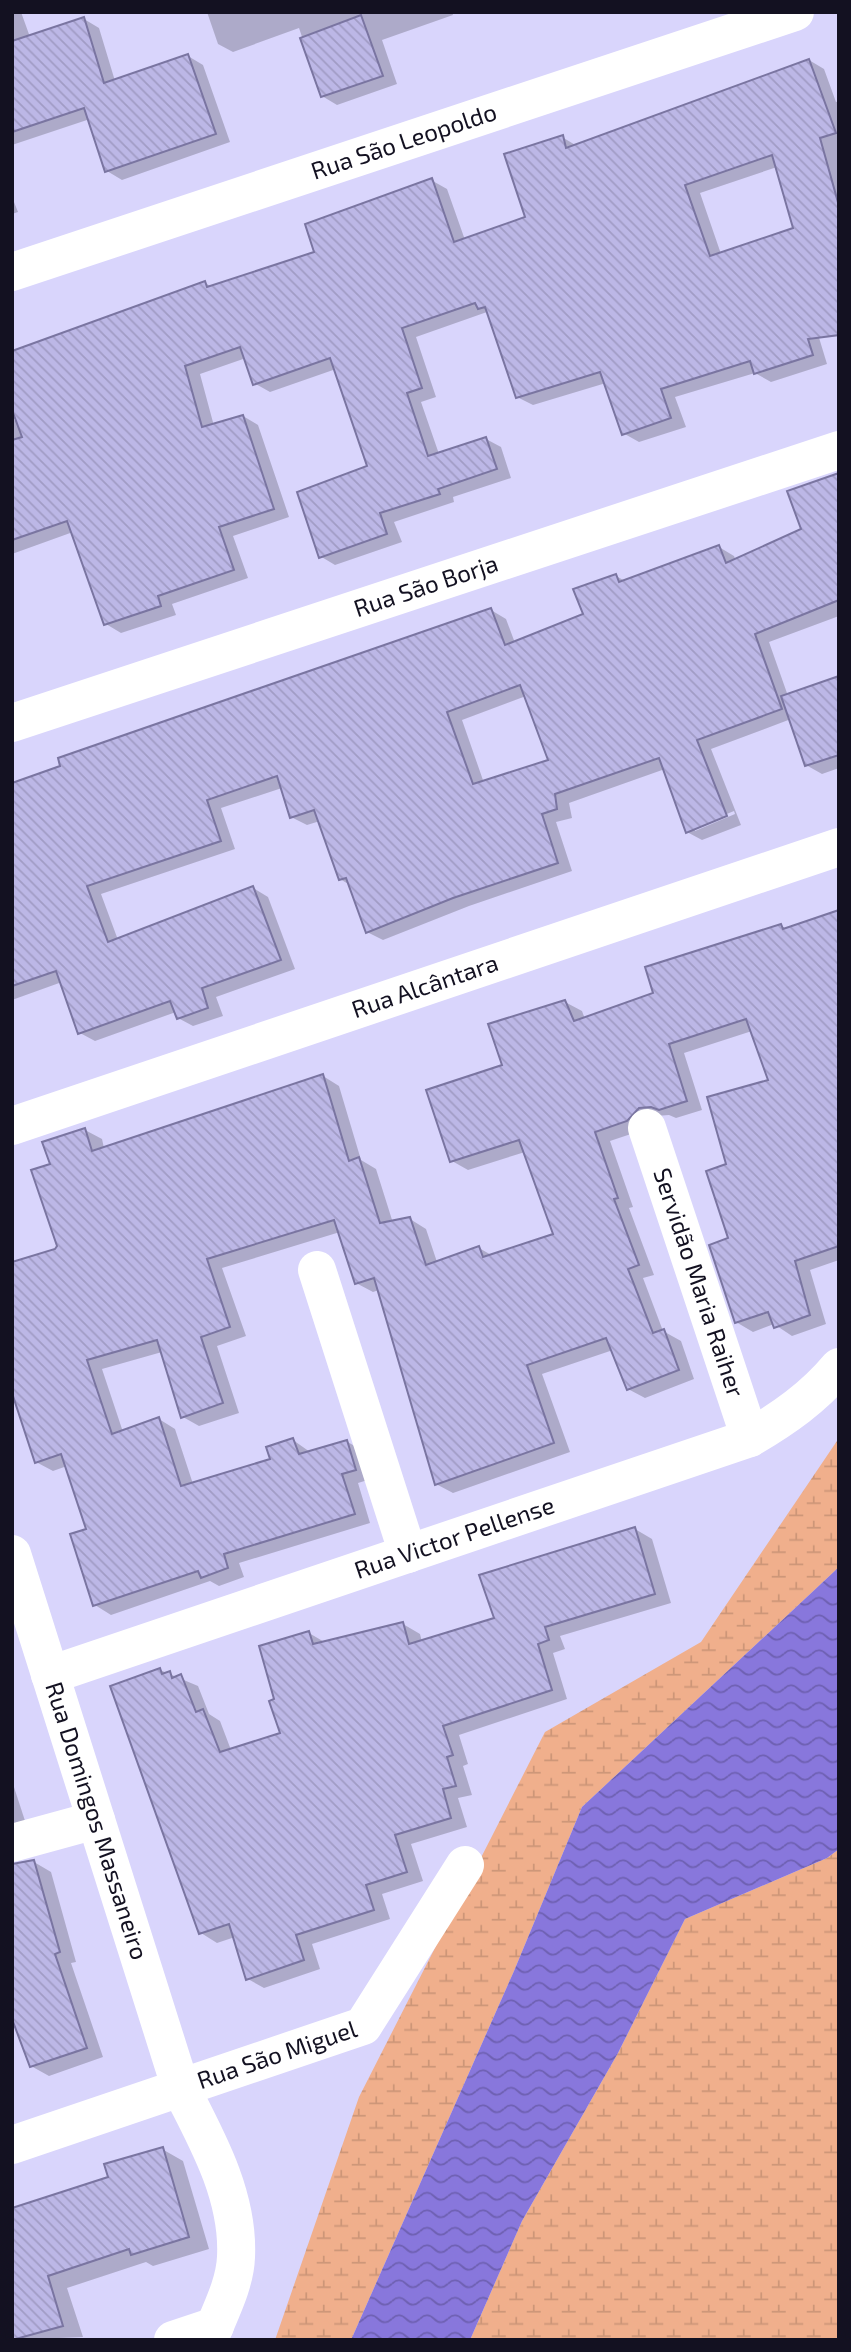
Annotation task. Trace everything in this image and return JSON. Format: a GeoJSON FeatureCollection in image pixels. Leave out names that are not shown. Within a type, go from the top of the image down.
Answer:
{"type":"FeatureCollection","features":[{"type":"Feature","properties":{"kind":"street","name":"Rua São Leopoldo"},"geometry":{"type":"LineString","coordinates":[[12,272],[795,12]]}},
{"type":"Feature","properties":{"kind":"street","name":"Rua São Borja"},"geometry":{"type":"LineString","coordinates":[[12,723],[839,450]]}},
{"type":"Feature","properties":{"kind":"street","name":"Rua Alcântara"},"geometry":{"type":"LineString","coordinates":[[12,1126],[839,848]]}},
{"type":"Feature","properties":{"kind":"street","name":"Servidão Maria Raiher"},"geometry":{"type":"LineString","coordinates":[[648,1128],[750,1438]]}},
{"type":"Feature","properties":{"kind":"street"},"geometry":{"type":"LineString","coordinates":[[317,1270],[408,1554]]}},
{"type":"Feature","properties":{"kind":"street","name":"Rua Victor Pellense"},"geometry":{"type":"LineString","coordinates":[[50,1675],[750,1438],[790,1413],[821,1388],[839,1367]]}},
{"type":"Feature","properties":{"kind":"street","name":"Rua Domingos Massaneiro"},"geometry":{"type":"LineString","coordinates":[[12,1554],[181,2089],[222,2175],[235,2235],[236,2259],[212,2333]]}},
{"type":"Feature","properties":{"kind":"street"},"geometry":{"type":"LineString","coordinates":[[12,1843],[96,1820]]}},
{"type":"Feature","properties":{"kind":"street","name":"Rua São Miguel"},"geometry":{"type":"LineString","coordinates":[[12,2145],[363,2026],[465,1865]]}},
{"type":"Feature","properties":{"kind":"street"},"geometry":{"type":"LineString","coordinates":[[173,2340],[212,2333]]}},
{"type":"Feature","properties":{"kind":"green space"},"geometry":{"type":"Polygon","coordinates":[[[839,1438],[839,1567],[582,1807],[514,1971],[351,2340],[275,2340],[359,2097],[545,1732],[701,1642],[839,1438]]]}},
{"type":"Feature","properties":{"kind":"green space"},"geometry":{"type":"Polygon","coordinates":[[[839,1849],[839,2340],[470,2340],[522,2221],[618,2053],[685,1919],[827,1858],[839,1849]]]}},
{"type":"Feature","properties":{"kind":"water"},"geometry":{"type":"Polygon","coordinates":[[[839,1567],[839,1849],[827,1858],[685,1919],[618,2053],[522,2221],[470,2340],[351,2340],[514,1971],[582,1807],[839,1567]]]}},
{"type":"Feature","properties":{"kind":"building"},"geometry":{"type":"Polygon","coordinates":[[[361,15],[383,76],[321,97],[300,38],[361,15]]]}},
{"type":"Feature","properties":{"kind":"building"},"geometry":{"type":"Polygon","coordinates":[[[84,17],[104,83],[188,54],[216,134],[105,172],[84,108],[12,132],[12,41],[84,17]]]}},
{"type":"Feature","properties":{"kind":"building"},"geometry":{"type":"Polygon","coordinates":[[[809,59],[836,133],[820,138],[839,206],[839,335],[808,339],[813,355],[754,374],[750,361],[661,389],[671,418],[622,435],[600,372],[516,398],[485,307],[478,309],[475,303],[402,328],[422,388],[407,393],[428,456],[486,437],[497,469],[438,489],[440,494],[380,513],[387,534],[319,558],[297,492],[367,466],[330,358],[253,385],[240,347],[185,366],[202,427],[243,415],[274,509],[219,527],[234,570],[158,596],[161,606],[104,625],[67,521],[12,540],[12,440],[22,437],[12,410],[12,351],[205,281],[207,287],[314,252],[305,224],[432,178],[454,242],[525,217],[504,154],[563,135],[566,148],[809,59]],[[772,155],[685,185],[710,256],[793,228],[772,155]]]}},
{"type":"Feature","properties":{"kind":"building"},"geometry":{"type":"Polygon","coordinates":[[[839,473],[839,600],[755,634],[782,709],[697,740],[727,816],[686,833],[659,758],[555,794],[557,809],[542,814],[558,863],[453,898],[366,933],[346,878],[339,880],[314,810],[290,818],[277,776],[207,800],[221,841],[87,886],[108,942],[253,886],[281,960],[202,988],[208,1008],[177,1019],[170,1001],[78,1034],[56,971],[12,986],[12,783],[60,766],[58,758],[491,608],[505,645],[583,614],[573,589],[616,574],[619,582],[719,545],[726,563],[801,529],[787,491],[839,473]],[[520,685],[447,712],[473,784],[548,760],[520,685]]]}},
{"type":"Feature","properties":{"kind":"building"},"geometry":{"type":"Polygon","coordinates":[[[839,676],[839,755],[805,766],[781,696],[839,676]]]}},
{"type":"Feature","properties":{"kind":"building"},"geometry":{"type":"Polygon","coordinates":[[[839,910],[839,1246],[795,1261],[810,1315],[774,1328],[768,1312],[735,1323],[709,1245],[728,1238],[706,1171],[726,1164],[707,1097],[768,1080],[746,1019],[669,1044],[687,1101],[659,1110],[651,1107],[639,1108],[627,1121],[595,1132],[618,1198],[614,1199],[639,1265],[628,1269],[653,1333],[664,1329],[679,1370],[627,1390],[606,1338],[527,1365],[554,1443],[435,1485],[374,1278],[355,1284],[334,1220],[207,1259],[230,1327],[201,1337],[223,1403],[181,1418],[157,1340],[87,1360],[112,1434],[159,1417],[181,1486],[270,1459],[266,1447],[293,1438],[299,1454],[347,1440],[356,1470],[342,1474],[355,1514],[224,1554],[228,1568],[201,1578],[198,1571],[93,1606],[70,1534],[86,1529],[61,1454],[35,1463],[12,1393],[12,1262],[55,1249],[57,1246],[31,1170],[50,1164],[42,1142],[85,1128],[92,1151],[323,1074],[349,1161],[359,1157],[380,1223],[410,1217],[426,1265],[479,1246],[483,1257],[553,1234],[519,1140],[450,1162],[426,1090],[502,1065],[488,1024],[565,1000],[574,1021],[653,993],[645,967],[781,924],[783,929],[839,910]]]}},
{"type":"Feature","properties":{"kind":"building"},"geometry":{"type":"Polygon","coordinates":[[[635,1527],[655,1594],[545,1627],[549,1640],[538,1644],[552,1690],[443,1726],[453,1755],[447,1757],[456,1786],[443,1789],[451,1818],[395,1835],[407,1872],[366,1885],[374,1910],[296,1935],[304,1960],[246,1980],[229,1924],[199,1934],[110,1686],[160,1668],[162,1674],[170,1671],[172,1678],[181,1674],[196,1712],[203,1709],[220,1752],[280,1733],[269,1701],[274,1699],[259,1646],[309,1631],[313,1644],[403,1622],[409,1644],[494,1618],[479,1575],[635,1527]]]}},
{"type":"Feature","properties":{"kind":"building"},"geometry":{"type":"Polygon","coordinates":[[[34,1860],[60,1952],[55,1954],[87,2048],[30,2067],[12,2019],[12,1864],[34,1860]]]}},
{"type":"Feature","properties":{"kind":"building"},"geometry":{"type":"Polygon","coordinates":[[[163,2147],[189,2237],[131,2255],[129,2249],[48,2276],[63,2326],[12,2340],[12,2208],[108,2177],[104,2164],[163,2147]]]}}]}
